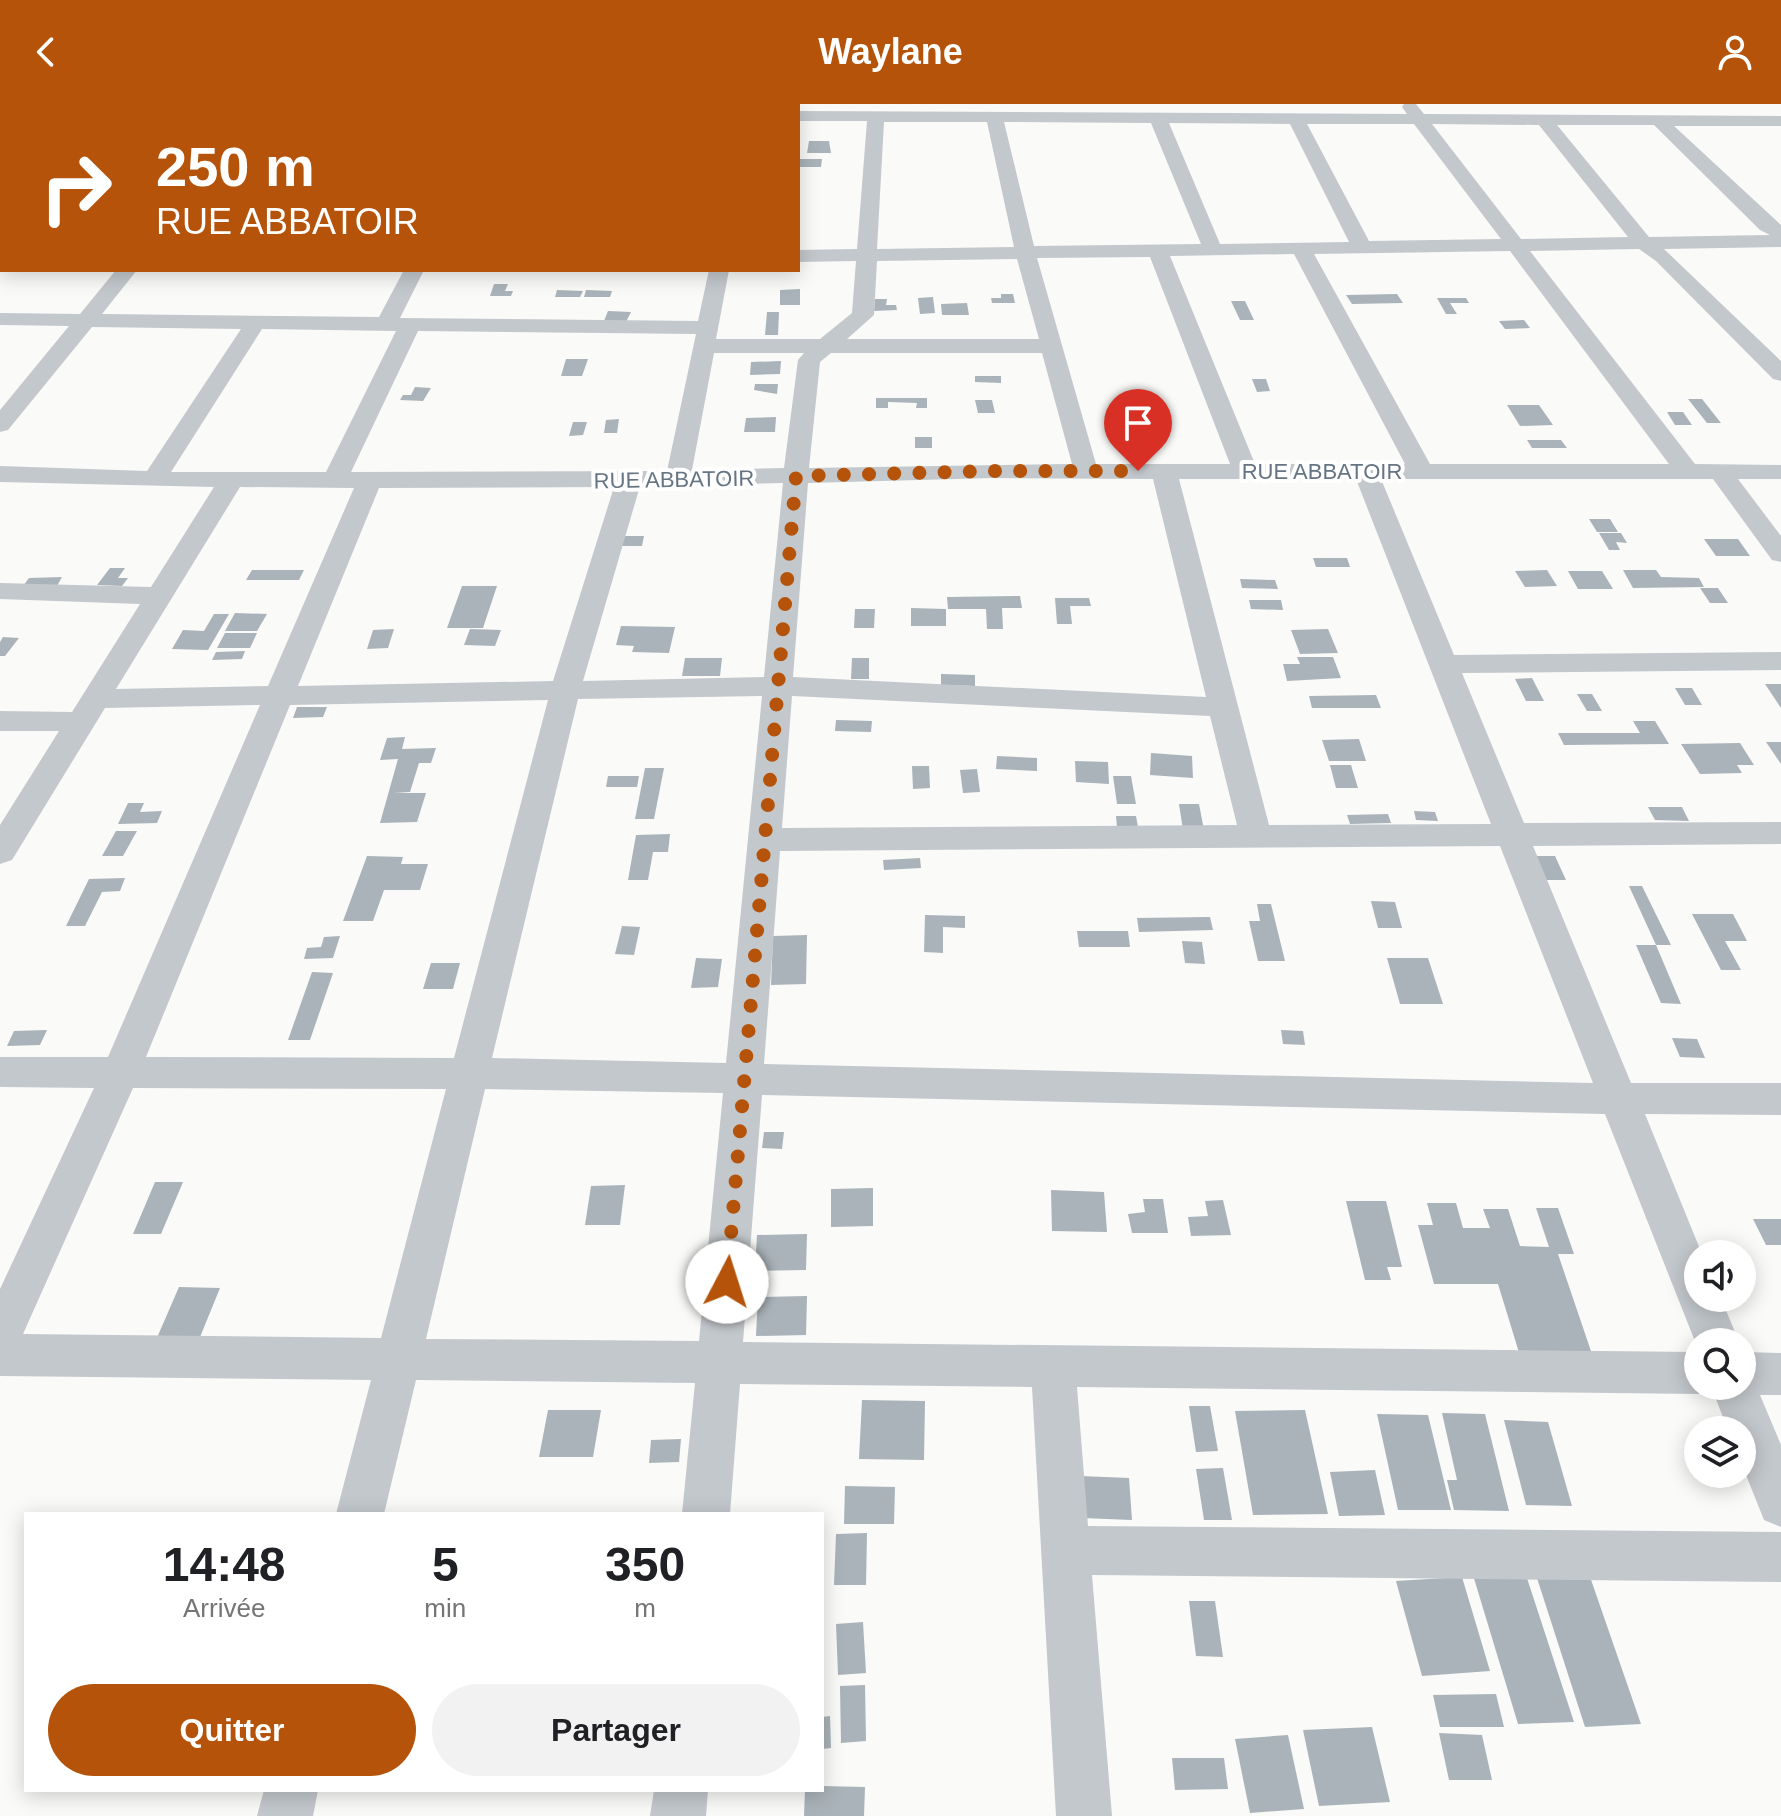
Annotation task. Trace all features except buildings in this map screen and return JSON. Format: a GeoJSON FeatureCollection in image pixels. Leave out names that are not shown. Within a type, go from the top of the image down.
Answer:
{"type":"FeatureCollection","features":[{"type":"Feature","properties":{"kind":"street"},"geometry":{"type":"LineString","coordinates":[[1770,104],[1781,113]]}},
{"type":"Feature","properties":{"kind":"street"},"geometry":{"type":"LineString","coordinates":[[800,116],[994,117],[1039,110],[1158,118],[1296,118],[1414,112],[1544,120],[1781,121]]}},
{"type":"Feature","properties":{"kind":"street"},"geometry":{"type":"LineString","coordinates":[[1414,112],[1688,472]]}},
{"type":"Feature","properties":{"kind":"street"},"geometry":{"type":"LineString","coordinates":[[706,1512],[796,476],[809,360],[863,315],[876,116]]}},
{"type":"Feature","properties":{"kind":"street"},"geometry":{"type":"LineString","coordinates":[[994,117],[1026,254],[1086,471]]}},
{"type":"Feature","properties":{"kind":"street"},"geometry":{"type":"LineString","coordinates":[[1158,118],[1213,250]]}},
{"type":"Feature","properties":{"kind":"street"},"geometry":{"type":"LineString","coordinates":[[1296,118],[1362,247]]}},
{"type":"Feature","properties":{"kind":"street"},"geometry":{"type":"LineString","coordinates":[[1544,120],[1643,243],[1663,257],[1781,374]]}},
{"type":"Feature","properties":{"kind":"street"},"geometry":{"type":"LineString","coordinates":[[1658,120],[1767,226],[1781,233]]}},
{"type":"Feature","properties":{"kind":"street"},"geometry":{"type":"LineString","coordinates":[[800,256],[1781,241]]}},
{"type":"Feature","properties":{"kind":"street"},"geometry":{"type":"LineString","coordinates":[[1301,249],[1422,472]]}},
{"type":"Feature","properties":{"kind":"street"},"geometry":{"type":"LineString","coordinates":[[1158,251],[1245,471]]}},
{"type":"Feature","properties":{"kind":"street"},"geometry":{"type":"LineString","coordinates":[[0,425],[125,272]]}},
{"type":"Feature","properties":{"kind":"street"},"geometry":{"type":"LineString","coordinates":[[335,479],[398,324],[413,272]]}},
{"type":"Feature","properties":{"kind":"street"},"geometry":{"type":"LineString","coordinates":[[678,480],[719,272]]}},
{"type":"Feature","properties":{"kind":"street"},"geometry":{"type":"LineString","coordinates":[[0,319],[398,324],[706,337],[826,346],[1051,346]]}},
{"type":"Feature","properties":{"kind":"street"},"geometry":{"type":"LineString","coordinates":[[154,479],[255,323]]}},
{"type":"Feature","properties":{"kind":"street","name":"RUE ABBATOIR"},"geometry":{"type":"LineString","coordinates":[[0,474],[154,479],[678,480],[1086,471],[1781,472]]}},
{"type":"Feature","properties":{"kind":"street"},"geometry":{"type":"LineString","coordinates":[[1164,471],[1256,837]]}},
{"type":"Feature","properties":{"kind":"street"},"geometry":{"type":"LineString","coordinates":[[1366,472],[1684,1262]]}},
{"type":"Feature","properties":{"kind":"street"},"geometry":{"type":"LineString","coordinates":[[1720,472],[1781,554]]}},
{"type":"Feature","properties":{"kind":"street"},"geometry":{"type":"LineString","coordinates":[[0,852],[232,479]]}},
{"type":"Feature","properties":{"kind":"street"},"geometry":{"type":"LineString","coordinates":[[0,1337],[121,1072],[370,479]]}},
{"type":"Feature","properties":{"kind":"street"},"geometry":{"type":"LineString","coordinates":[[361,1512],[565,690],[629,480]]}},
{"type":"Feature","properties":{"kind":"street"},"geometry":{"type":"LineString","coordinates":[[0,591],[159,596]]}},
{"type":"Feature","properties":{"kind":"street"},"geometry":{"type":"LineString","coordinates":[[1443,664],[1781,661]]}},
{"type":"Feature","properties":{"kind":"street"},"geometry":{"type":"LineString","coordinates":[[0,721],[279,696],[779,686],[1224,707]]}},
{"type":"Feature","properties":{"kind":"street"},"geometry":{"type":"LineString","coordinates":[[766,840],[1781,833]]}},
{"type":"Feature","properties":{"kind":"street"},"geometry":{"type":"LineString","coordinates":[[0,1072],[470,1073],[1491,1098],[1781,1099]]}},
{"type":"Feature","properties":{"kind":"street"},"geometry":{"type":"LineString","coordinates":[[0,1355],[1684,1373]]}},
{"type":"Feature","properties":{"kind":"street"},"geometry":{"type":"LineString","coordinates":[[1053,1366],[1084,1816]]}},
{"type":"Feature","properties":{"kind":"street"},"geometry":{"type":"LineString","coordinates":[[1756,1373],[1781,1374]]}},
{"type":"Feature","properties":{"kind":"street"},"geometry":{"type":"LineString","coordinates":[[1740,1400],[1781,1503]]}},
{"type":"Feature","properties":{"kind":"street"},"geometry":{"type":"LineString","coordinates":[[1066,1550],[1781,1557]]}},
{"type":"Feature","properties":{"kind":"street"},"geometry":{"type":"LineString","coordinates":[[285,1816],[291,1792]]}},
{"type":"Feature","properties":{"kind":"street"},"geometry":{"type":"LineString","coordinates":[[678,1816],[681,1792]]}},
{"type":"Feature","properties":{"kind":"route"},"geometry":{"type":"LineString","coordinates":[[727,1282],[796,476],[1138,471]]}}]}
